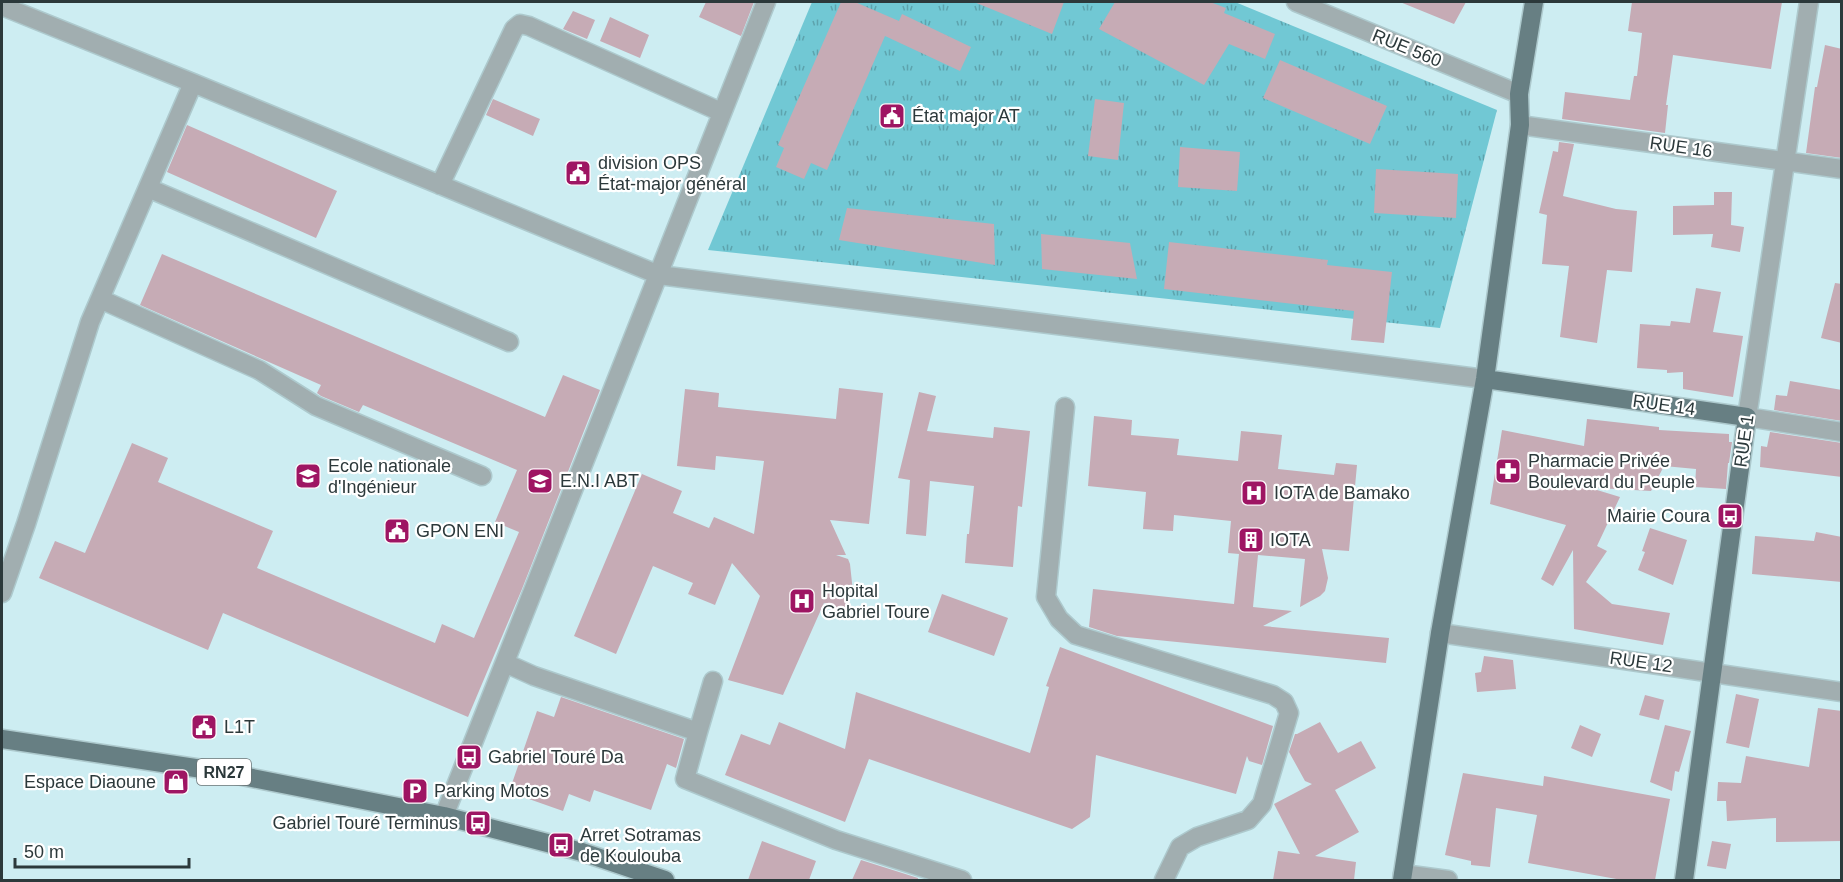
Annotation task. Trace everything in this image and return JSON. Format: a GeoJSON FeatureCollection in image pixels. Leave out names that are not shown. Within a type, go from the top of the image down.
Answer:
{"type":"FeatureCollection","features":[{"type":"Feature","properties":{"kind":"main road"},"geometry":{"type":"LineString","coordinates":[[1403,877],[1440,633],[1485,379],[1520,125],[1519,94],[1534,2]]}},
{"type":"Feature","properties":{"kind":"main road","name":"RUE 14"},"geometry":{"type":"LineString","coordinates":[[1485,379],[1747,417]]}},
{"type":"Feature","properties":{"kind":"main road","name":"RUE 1"},"geometry":{"type":"LineString","coordinates":[[1683,880],[1747,417]]}},
{"type":"Feature","properties":{"kind":"main road","name":"RN27"},"geometry":{"type":"LineString","coordinates":[[2,739],[222,772],[444,816],[582,852],[665,880]]}},
{"type":"Feature","properties":{"kind":"street"},"geometry":{"type":"LineString","coordinates":[[444,816],[766,2]]}},
{"type":"Feature","properties":{"kind":"street","name":"RUE 560"},"geometry":{"type":"LineString","coordinates":[[1296,2],[1519,94]]}},
{"type":"Feature","properties":{"kind":"street","name":"RUE 1"},"geometry":{"type":"LineString","coordinates":[[1747,417],[1809,2]]}},
{"type":"Feature","properties":{"kind":"street"},"geometry":{"type":"LineString","coordinates":[[2,6],[193,82],[659,275],[1485,379]]}},
{"type":"Feature","properties":{"kind":"street"},"geometry":{"type":"LineString","coordinates":[[440,184],[514,28],[520,24],[721,112]]}},
{"type":"Feature","properties":{"kind":"street"},"geometry":{"type":"LineString","coordinates":[[2,593],[90,322],[193,82]]}},
{"type":"Feature","properties":{"kind":"street","name":"RUE 16"},"geometry":{"type":"LineString","coordinates":[[1520,125],[1842,170]]}},
{"type":"Feature","properties":{"kind":"street"},"geometry":{"type":"LineString","coordinates":[[148,188],[509,342]]}},
{"type":"Feature","properties":{"kind":"street"},"geometry":{"type":"LineString","coordinates":[[100,299],[260,370],[316,406],[482,476]]}},
{"type":"Feature","properties":{"kind":"street"},"geometry":{"type":"LineString","coordinates":[[1065,407],[1046,597],[1059,619],[1076,635],[1273,695],[1284,702],[1289,713],[1262,804],[1248,820],[1197,837],[1180,847],[1164,880]]}},
{"type":"Feature","properties":{"kind":"street","name":"RUE 14"},"geometry":{"type":"LineString","coordinates":[[1747,417],[1842,432]]}},
{"type":"Feature","properties":{"kind":"street","name":"RUE 12"},"geometry":{"type":"LineString","coordinates":[[1440,633],[1842,692]]}},
{"type":"Feature","properties":{"kind":"street"},"geometry":{"type":"LineString","coordinates":[[505,663],[534,676],[619,703],[698,732]]}},
{"type":"Feature","properties":{"kind":"street"},"geometry":{"type":"LineString","coordinates":[[713,681],[685,779],[836,840],[962,880]]}},
{"type":"Feature","properties":{"kind":"street"},"geometry":{"type":"LineString","coordinates":[[1403,877],[1448,880]]}},
{"type":"Feature","properties":{"kind":"green space"},"geometry":{"type":"Polygon","coordinates":[[[812,2],[1235,2],[1497,110],[1440,328],[708,250],[812,2]]]}},
{"type":"Feature","properties":{"kind":"building"},"geometry":{"type":"Polygon","coordinates":[[[706,2],[754,2],[741,36],[699,17],[706,2]]]}},
{"type":"Feature","properties":{"kind":"building"},"geometry":{"type":"Polygon","coordinates":[[[841,2],[855,2],[899,21],[902,14],[971,47],[960,71],[885,36],[827,170],[811,163],[804,179],[776,167],[784,148],[778,145],[841,2]]]}},
{"type":"Feature","properties":{"kind":"building"},"geometry":{"type":"Polygon","coordinates":[[[974,2],[1064,2],[1052,34],[974,2]]]}},
{"type":"Feature","properties":{"kind":"building"},"geometry":{"type":"Polygon","coordinates":[[[1115,2],[1210,2],[1226,8],[1224,13],[1275,34],[1265,59],[1229,44],[1204,85],[1099,29],[1115,2]]]}},
{"type":"Feature","properties":{"kind":"building"},"geometry":{"type":"Polygon","coordinates":[[[1400,2],[1466,2],[1454,24],[1400,2]]]}},
{"type":"Feature","properties":{"kind":"building"},"geometry":{"type":"Polygon","coordinates":[[[1632,2],[1782,2],[1771,69],[1673,55],[1666,105],[1668,105],[1665,133],[1562,119],[1565,92],[1630,100],[1634,76],[1637,76],[1642,33],[1628,31],[1632,2]]]}},
{"type":"Feature","properties":{"kind":"building"},"geometry":{"type":"Polygon","coordinates":[[[573,11],[595,20],[587,39],[563,29],[573,11]]]}},
{"type":"Feature","properties":{"kind":"building"},"geometry":{"type":"Polygon","coordinates":[[[610,17],[649,35],[640,58],[600,41],[610,17]]]}},
{"type":"Feature","properties":{"kind":"building"},"geometry":{"type":"Polygon","coordinates":[[[1825,45],[1842,49],[1842,158],[1806,153],[1815,87],[1817,87],[1825,45]]]}},
{"type":"Feature","properties":{"kind":"building"},"geometry":{"type":"Polygon","coordinates":[[[1280,60],[1387,106],[1370,144],[1263,98],[1280,60]]]}},
{"type":"Feature","properties":{"kind":"building"},"geometry":{"type":"Polygon","coordinates":[[[493,99],[540,119],[533,136],[486,115],[493,99]]]}},
{"type":"Feature","properties":{"kind":"building"},"geometry":{"type":"Polygon","coordinates":[[[1095,99],[1124,103],[1118,160],[1088,156],[1095,99]]]}},
{"type":"Feature","properties":{"kind":"building"},"geometry":{"type":"Polygon","coordinates":[[[187,125],[337,191],[316,238],[167,172],[187,125]]]}},
{"type":"Feature","properties":{"kind":"building"},"geometry":{"type":"Polygon","coordinates":[[[1559,142],[1574,144],[1563,196],[1616,209],[1637,211],[1632,272],[1607,270],[1597,343],[1560,337],[1569,266],[1542,264],[1547,215],[1539,213],[1553,151],[1558,152],[1559,142]]]}},
{"type":"Feature","properties":{"kind":"building"},"geometry":{"type":"Polygon","coordinates":[[[1180,147],[1240,152],[1237,191],[1178,187],[1180,147]]]}},
{"type":"Feature","properties":{"kind":"building"},"geometry":{"type":"Polygon","coordinates":[[[1376,169],[1458,174],[1456,218],[1374,213],[1376,169]]]}},
{"type":"Feature","properties":{"kind":"building"},"geometry":{"type":"Polygon","coordinates":[[[1714,192],[1732,192],[1731,225],[1744,227],[1740,252],[1711,247],[1713,234],[1673,235],[1673,206],[1714,205],[1714,192]]]}},
{"type":"Feature","properties":{"kind":"building"},"geometry":{"type":"Polygon","coordinates":[[[847,208],[994,224],[995,265],[839,240],[847,208]]]}},
{"type":"Feature","properties":{"kind":"building"},"geometry":{"type":"Polygon","coordinates":[[[1041,234],[1130,243],[1137,279],[1042,269],[1041,234]]]}},
{"type":"Feature","properties":{"kind":"building"},"geometry":{"type":"Polygon","coordinates":[[[1169,242],[1328,260],[1327,265],[1392,272],[1384,343],[1351,340],[1354,311],[1164,289],[1169,242]]]}},
{"type":"Feature","properties":{"kind":"building","name":"E.N.I ABT"},"geometry":{"type":"Polygon","coordinates":[[[162,254],[545,417],[563,375],[600,390],[522,589],[468,717],[223,613],[208,650],[39,578],[55,541],[85,553],[132,443],[168,458],[158,482],[273,531],[257,568],[435,643],[442,624],[474,638],[519,532],[495,522],[517,470],[363,405],[359,412],[321,396],[317,393],[321,385],[140,305],[162,254]]]}},
{"type":"Feature","properties":{"kind":"building"},"geometry":{"type":"Polygon","coordinates":[[[1835,283],[1842,284],[1842,343],[1821,338],[1835,283]]]}},
{"type":"Feature","properties":{"kind":"building"},"geometry":{"type":"Polygon","coordinates":[[[1696,288],[1721,292],[1713,332],[1743,336],[1733,397],[1683,389],[1683,372],[1667,373],[1667,370],[1637,368],[1640,324],[1670,326],[1671,321],[1690,323],[1696,288]]]}},
{"type":"Feature","properties":{"kind":"building"},"geometry":{"type":"Polygon","coordinates":[[[1790,381],[1842,390],[1842,421],[1774,410],[1776,395],[1787,396],[1790,381]]]}},
{"type":"Feature","properties":{"kind":"building"},"geometry":{"type":"Polygon","coordinates":[[[839,388],[883,393],[869,524],[830,520],[846,555],[836,555],[848,559],[850,564],[853,592],[844,611],[824,603],[783,695],[728,680],[760,596],[732,563],[715,605],[688,594],[693,583],[653,566],[616,654],[574,636],[642,474],[682,491],[673,513],[709,528],[714,517],[754,534],[764,461],[716,456],[715,470],[677,466],[685,389],[719,393],[718,407],[836,419],[839,388]]]}},
{"type":"Feature","properties":{"kind":"building"},"geometry":{"type":"Polygon","coordinates":[[[919,392],[936,396],[927,431],[993,438],[994,427],[1030,431],[1022,507],[1018,506],[1013,567],[965,563],[974,486],[930,481],[926,536],[906,534],[910,480],[898,478],[919,392]]]}},
{"type":"Feature","properties":{"kind":"building","name":"IOTA"},"geometry":{"type":"Polygon","coordinates":[[[1094,416],[1132,420],[1131,435],[1179,439],[1177,455],[1238,461],[1241,431],[1282,435],[1278,469],[1334,475],[1336,463],[1357,465],[1349,551],[1322,549],[1328,578],[1325,591],[1300,607],[1305,559],[1258,555],[1253,607],[1292,611],[1263,626],[1389,638],[1386,663],[1117,636],[1089,627],[1093,589],[1234,604],[1239,554],[1228,553],[1231,521],[1174,515],[1173,531],[1143,529],[1146,492],[1088,486],[1094,416]]]}},
{"type":"Feature","properties":{"kind":"building"},"geometry":{"type":"Polygon","coordinates":[[[1587,419],[1659,427],[1659,430],[1729,434],[1729,442],[1732,442],[1726,489],[1695,487],[1696,469],[1664,466],[1651,491],[1598,488],[1597,490],[1620,497],[1597,546],[1607,551],[1586,582],[1612,604],[1670,613],[1663,645],[1574,629],[1573,550],[1553,586],[1541,579],[1566,525],[1490,504],[1502,430],[1584,446],[1587,419]]]}},
{"type":"Feature","properties":{"kind":"building"},"geometry":{"type":"Polygon","coordinates":[[[1770,432],[1842,443],[1842,477],[1760,467],[1761,446],[1767,447],[1770,432]]]}},
{"type":"Feature","properties":{"kind":"building"},"geometry":{"type":"Polygon","coordinates":[[[1650,528],[1687,540],[1673,585],[1638,570],[1650,528]]]}},
{"type":"Feature","properties":{"kind":"building"},"geometry":{"type":"Polygon","coordinates":[[[1816,532],[1842,537],[1842,582],[1752,574],[1755,536],[1814,541],[1816,532]]]}},
{"type":"Feature","properties":{"kind":"building"},"geometry":{"type":"Polygon","coordinates":[[[942,594],[1008,618],[994,656],[928,632],[942,594]]]}},
{"type":"Feature","properties":{"kind":"building"},"geometry":{"type":"Polygon","coordinates":[[[1060,647],[1273,726],[1262,765],[1249,761],[1247,756],[1236,794],[1096,755],[1090,817],[1072,829],[869,759],[845,822],[725,775],[741,734],[770,745],[779,722],[845,749],[856,692],[1030,753],[1049,687],[1046,686],[1060,647]]]}},
{"type":"Feature","properties":{"kind":"building"},"geometry":{"type":"Polygon","coordinates":[[[1484,656],[1513,660],[1516,689],[1477,692],[1475,673],[1481,672],[1484,656]]]}},
{"type":"Feature","properties":{"kind":"building"},"geometry":{"type":"Polygon","coordinates":[[[1736,694],[1759,699],[1749,748],[1726,743],[1736,694]]]}},
{"type":"Feature","properties":{"kind":"building"},"geometry":{"type":"Polygon","coordinates":[[[1645,695],[1664,700],[1659,720],[1639,715],[1645,695]]]}},
{"type":"Feature","properties":{"kind":"building"},"geometry":{"type":"Polygon","coordinates":[[[561,697],[684,739],[676,768],[667,764],[651,810],[594,790],[590,802],[569,794],[563,811],[509,792],[537,711],[554,717],[561,697]]]}},
{"type":"Feature","properties":{"kind":"building"},"geometry":{"type":"Polygon","coordinates":[[[1818,708],[1842,711],[1842,841],[1776,842],[1776,818],[1727,821],[1726,801],[1717,801],[1718,782],[1741,783],[1746,756],[1809,767],[1818,708]]]}},
{"type":"Feature","properties":{"kind":"building"},"geometry":{"type":"Polygon","coordinates":[[[1320,722],[1338,753],[1361,741],[1376,768],[1335,790],[1359,832],[1315,856],[1356,862],[1354,880],[1273,880],[1278,851],[1300,854],[1274,804],[1312,784],[1305,781],[1289,752],[1295,734],[1320,722]]]}},
{"type":"Feature","properties":{"kind":"building"},"geometry":{"type":"Polygon","coordinates":[[[1580,725],[1601,734],[1592,757],[1571,748],[1580,725]]]}},
{"type":"Feature","properties":{"kind":"building"},"geometry":{"type":"Polygon","coordinates":[[[1665,725],[1691,731],[1679,772],[1675,771],[1672,791],[1650,782],[1665,725]]]}},
{"type":"Feature","properties":{"kind":"building"},"geometry":{"type":"Polygon","coordinates":[[[1463,773],[1543,786],[1544,776],[1670,799],[1655,880],[1622,880],[1528,863],[1537,815],[1496,808],[1490,867],[1471,865],[1471,861],[1445,855],[1463,773]]]}},
{"type":"Feature","properties":{"kind":"building"},"geometry":{"type":"Polygon","coordinates":[[[762,841],[816,861],[809,880],[748,880],[762,841]]]}},
{"type":"Feature","properties":{"kind":"building"},"geometry":{"type":"Polygon","coordinates":[[[1712,841],[1731,844],[1726,869],[1707,866],[1712,841]]]}},
{"type":"Feature","properties":{"kind":"building"},"geometry":{"type":"Polygon","coordinates":[[[861,860],[918,878],[918,880],[852,880],[861,860]]]}},
{"type":"Feature","properties":{"kind":"place","name":"État major AT"},"geometry":{"type":"Point","coordinates":[892,116]}},
{"type":"Feature","properties":{"kind":"place","name":"division OPS État-major général"},"geometry":{"type":"Point","coordinates":[578,173]}},
{"type":"Feature","properties":{"kind":"place","name":"Pharmacie Privée Boulevard du Peuple"},"geometry":{"type":"Point","coordinates":[1508,471]}},
{"type":"Feature","properties":{"kind":"place","name":"Ecole nationale d'Ingénieur"},"geometry":{"type":"Point","coordinates":[308,476]}},
{"type":"Feature","properties":{"kind":"place","name":"E.N.I ABT"},"geometry":{"type":"Point","coordinates":[540,481]}},
{"type":"Feature","properties":{"kind":"place","name":"IOTA de Bamako"},"geometry":{"type":"Point","coordinates":[1254,493]}},
{"type":"Feature","properties":{"kind":"place","name":"Mairie Coura"},"geometry":{"type":"Point","coordinates":[1730,516]}},
{"type":"Feature","properties":{"kind":"place","name":"GPON ENI"},"geometry":{"type":"Point","coordinates":[397,531]}},
{"type":"Feature","properties":{"kind":"place","name":"IOTA"},"geometry":{"type":"Point","coordinates":[1251,540]}},
{"type":"Feature","properties":{"kind":"place","name":"Hopital Gabriel Toure"},"geometry":{"type":"Point","coordinates":[802,601]}},
{"type":"Feature","properties":{"kind":"place","name":"L1T"},"geometry":{"type":"Point","coordinates":[204,727]}},
{"type":"Feature","properties":{"kind":"place","name":"Gabriel Touré Da"},"geometry":{"type":"Point","coordinates":[469,757]}},
{"type":"Feature","properties":{"kind":"place","name":"Espace Diaoune"},"geometry":{"type":"Point","coordinates":[176,782]}},
{"type":"Feature","properties":{"kind":"place","name":"Parking Motos"},"geometry":{"type":"Point","coordinates":[415,791]}},
{"type":"Feature","properties":{"kind":"place","name":"Gabriel Touré Terminus"},"geometry":{"type":"Point","coordinates":[478,823]}},
{"type":"Feature","properties":{"kind":"place","name":"Arret Sotramas de Koulouba"},"geometry":{"type":"Point","coordinates":[561,845]}}]}
